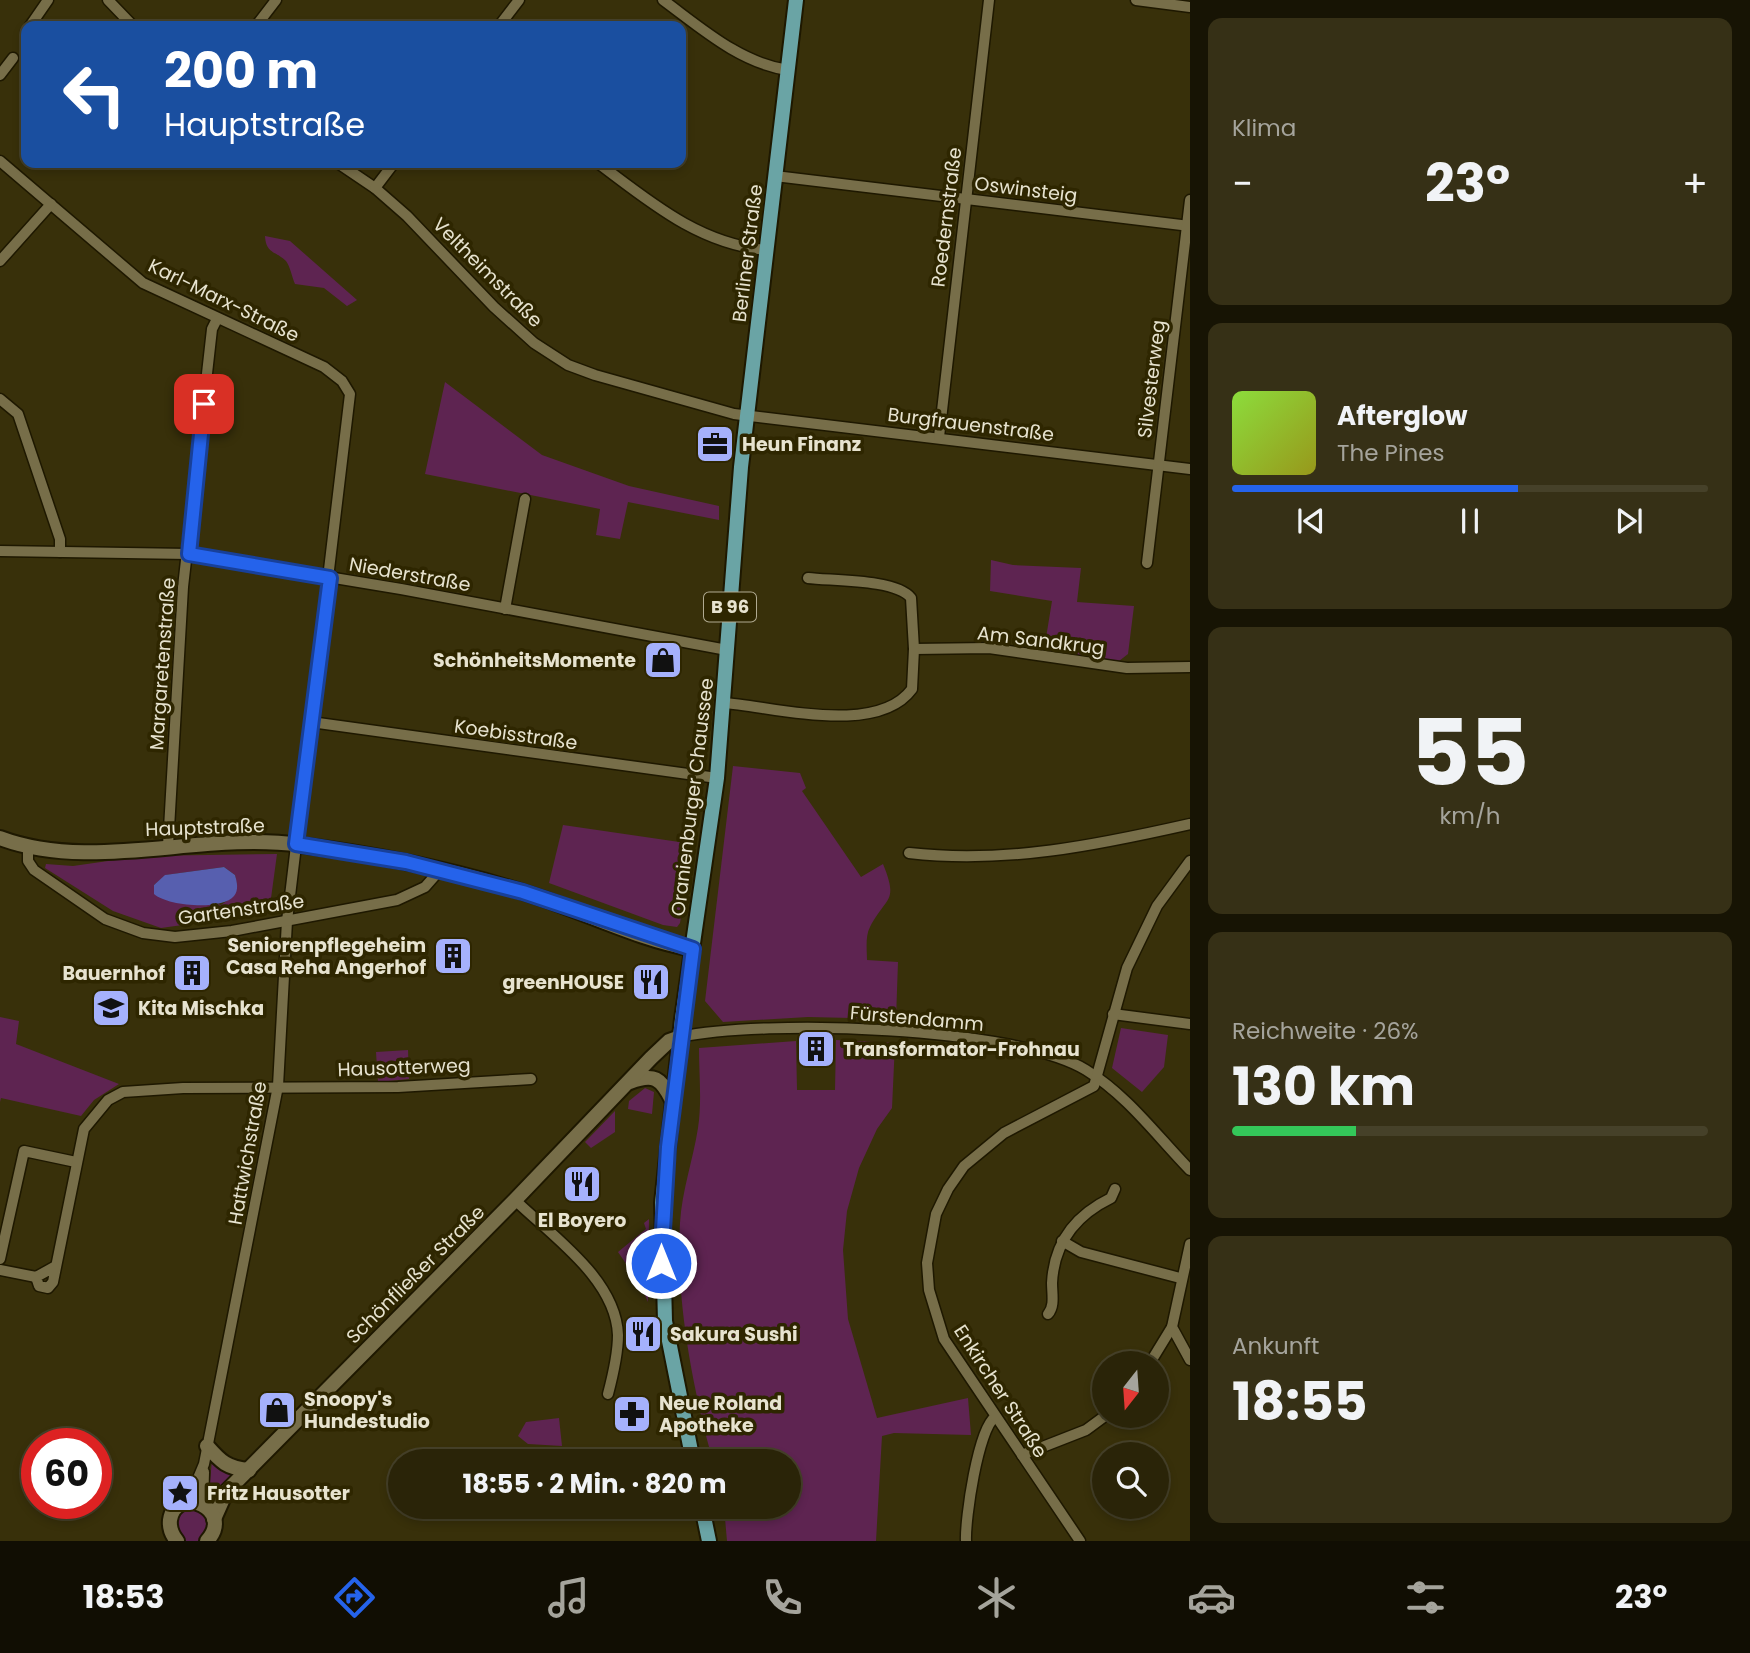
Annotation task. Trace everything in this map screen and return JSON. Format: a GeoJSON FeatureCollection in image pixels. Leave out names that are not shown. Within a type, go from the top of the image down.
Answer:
{"type":"FeatureCollection","features":[{"type":"Feature","properties":{"kind":"main road","name":"Berliner Straße"},"geometry":{"type":"LineString","coordinates":[[737,511],[796,0]]}},
{"type":"Feature","properties":{"kind":"main road","name":"Oranienburger Chaussee"},"geometry":{"type":"LineString","coordinates":[[691,1449],[665,1321],[661,1263],[662,1203],[680,1037],[717,778],[737,511]]}},
{"type":"Feature","properties":{"kind":"main road","name":"Hauptstraße"},"geometry":{"type":"LineString","coordinates":[[0,838],[29,848],[63,853],[168,846],[296,844],[440,870],[536,896],[693,949]]}},
{"type":"Feature","properties":{"kind":"main road","name":"Schönfließer Straße"},"geometry":{"type":"LineString","coordinates":[[207,1541],[214,1532],[214,1519],[226,1492],[669,1041],[680,1037]]}},
{"type":"Feature","properties":{"kind":"main road"},"geometry":{"type":"LineString","coordinates":[[629,1082],[646,1076],[656,1077],[665,1085],[673,1100]]}},
{"type":"Feature","properties":{"kind":"main road"},"geometry":{"type":"LineString","coordinates":[[207,1446],[221,1463],[229,1468],[249,1470]]}},
{"type":"Feature","properties":{"kind":"main road","name":"Schönfließer Straße"},"geometry":{"type":"LineString","coordinates":[[199,1504],[226,1492]]}},
{"type":"Feature","properties":{"kind":"main road"},"geometry":{"type":"LineString","coordinates":[[172,1538],[172,1515],[199,1504],[214,1519]]}},
{"type":"Feature","properties":{"kind":"main road"},"geometry":{"type":"LineString","coordinates":[[704,1519],[709,1541]]}},
{"type":"Feature","properties":{"kind":"street"},"geometry":{"type":"LineString","coordinates":[[33,21],[48,0]]}},
{"type":"Feature","properties":{"kind":"street"},"geometry":{"type":"LineString","coordinates":[[108,0],[128,21]]}},
{"type":"Feature","properties":{"kind":"street"},"geometry":{"type":"LineString","coordinates":[[260,21],[276,0]]}},
{"type":"Feature","properties":{"kind":"street"},"geometry":{"type":"LineString","coordinates":[[503,21],[519,0]]}},
{"type":"Feature","properties":{"kind":"street"},"geometry":{"type":"LineString","coordinates":[[663,0],[726,46],[761,64],[788,71]]}},
{"type":"Feature","properties":{"kind":"street","name":"Roedernstraße"},"geometry":{"type":"LineString","coordinates":[[939,437],[989,0]]}},
{"type":"Feature","properties":{"kind":"street"},"geometry":{"type":"LineString","coordinates":[[1136,0],[1190,7]]}},
{"type":"Feature","properties":{"kind":"street"},"geometry":{"type":"LineString","coordinates":[[0,75],[13,58]]}},
{"type":"Feature","properties":{"kind":"street","name":"Karl-Marx-Straße"},"geometry":{"type":"LineString","coordinates":[[0,161],[143,284],[302,357],[342,381]]}},
{"type":"Feature","properties":{"kind":"street","name":"Veltheimstraße"},"geometry":{"type":"LineString","coordinates":[[345,168],[375,188],[427,235],[494,307],[534,343],[568,365],[622,384],[747,415]]}},
{"type":"Feature","properties":{"kind":"street"},"geometry":{"type":"LineString","coordinates":[[375,188],[390,168]]}},
{"type":"Feature","properties":{"kind":"street"},"geometry":{"type":"LineString","coordinates":[[605,168],[674,220],[727,243],[766,250]]}},
{"type":"Feature","properties":{"kind":"street","name":"Oswinsteig"},"geometry":{"type":"LineString","coordinates":[[775,176],[1189,225]]}},
{"type":"Feature","properties":{"kind":"street","name":"Silvesterweg"},"geometry":{"type":"LineString","coordinates":[[1147,563],[1190,200]]}},
{"type":"Feature","properties":{"kind":"street"},"geometry":{"type":"LineString","coordinates":[[0,261],[51,204]]}},
{"type":"Feature","properties":{"kind":"street","name":"Margaretenstraße"},"geometry":{"type":"LineString","coordinates":[[168,846],[183,587],[189,554],[212,329],[217,319]]}},
{"type":"Feature","properties":{"kind":"street","name":"Hattwichstraße"},"geometry":{"type":"LineString","coordinates":[[199,1504],[207,1446],[278,1086],[286,921],[350,407],[350,394],[342,381]]}},
{"type":"Feature","properties":{"kind":"street"},"geometry":{"type":"LineString","coordinates":[[0,399],[18,414],[60,539],[60,552]]}},
{"type":"Feature","properties":{"kind":"street","name":"Burgfrauenstraße"},"geometry":{"type":"LineString","coordinates":[[747,415],[1190,469]]}},
{"type":"Feature","properties":{"kind":"street"},"geometry":{"type":"LineString","coordinates":[[505,609],[525,499]]}},
{"type":"Feature","properties":{"kind":"street","name":"Niederstraße"},"geometry":{"type":"LineString","coordinates":[[0,551],[189,554],[727,650]]}},
{"type":"Feature","properties":{"kind":"street"},"geometry":{"type":"LineString","coordinates":[[723,703],[827,717],[865,712],[898,703],[907,696],[913,684],[911,598],[902,589],[808,578]]}},
{"type":"Feature","properties":{"kind":"street","name":"Am Sandkrug"},"geometry":{"type":"LineString","coordinates":[[914,649],[989,648],[1127,668],[1190,667]]}},
{"type":"Feature","properties":{"kind":"street","name":"Koebisstraße"},"geometry":{"type":"LineString","coordinates":[[311,722],[717,778]]}},
{"type":"Feature","properties":{"kind":"street"},"geometry":{"type":"LineString","coordinates":[[909,853],[974,856],[1047,852],[1097,845],[1190,824]]}},
{"type":"Feature","properties":{"kind":"street","name":"Gartenstraße"},"geometry":{"type":"LineString","coordinates":[[29,848],[28,861],[34,870],[106,919],[143,933],[175,937],[286,921],[397,900],[425,887],[440,870]]}},
{"type":"Feature","properties":{"kind":"street"},"geometry":{"type":"LineString","coordinates":[[1097,1078],[1113,1014],[1140,938],[1157,906],[1190,861]]}},
{"type":"Feature","properties":{"kind":"street"},"geometry":{"type":"LineString","coordinates":[[1113,1014],[1190,1024]]}},
{"type":"Feature","properties":{"kind":"street","name":"Fürstendamm"},"geometry":{"type":"LineString","coordinates":[[680,1037],[796,1029],[926,1034],[1045,1054],[1085,1070],[1097,1078],[1139,1113],[1190,1170]]}},
{"type":"Feature","properties":{"kind":"street","name":"Enkircher Straße"},"geometry":{"type":"LineString","coordinates":[[1080,1541],[944,1339],[935,1318],[927,1263],[936,1214],[958,1173],[986,1145],[1004,1133],[1090,1090],[1097,1078]]}},
{"type":"Feature","properties":{"kind":"street","name":"Hausotterweg"},"geometry":{"type":"LineString","coordinates":[[56,1266],[84,1129],[108,1100],[123,1093],[278,1086],[398,1087],[531,1079]]}},
{"type":"Feature","properties":{"kind":"street"},"geometry":{"type":"LineString","coordinates":[[0,1259],[23,1152],[76,1163]]}},
{"type":"Feature","properties":{"kind":"street"},"geometry":{"type":"LineString","coordinates":[[1048,1314],[1053,1307],[1053,1275],[1062,1241],[1088,1210],[1111,1198],[1115,1189]]}},
{"type":"Feature","properties":{"kind":"street"},"geometry":{"type":"LineString","coordinates":[[515,1200],[588,1271],[612,1308],[618,1336],[608,1394]]}},
{"type":"Feature","properties":{"kind":"street"},"geometry":{"type":"LineString","coordinates":[[1062,1241],[1082,1252],[1181,1278]]}},
{"type":"Feature","properties":{"kind":"street"},"geometry":{"type":"LineString","coordinates":[[1157,1351],[1172,1327],[1190,1244]]}},
{"type":"Feature","properties":{"kind":"street"},"geometry":{"type":"LineString","coordinates":[[36,1277],[39,1286],[48,1288],[53,1282],[56,1266]]}},
{"type":"Feature","properties":{"kind":"street"},"geometry":{"type":"LineString","coordinates":[[0,1270],[36,1277],[56,1266]]}},
{"type":"Feature","properties":{"kind":"street"},"geometry":{"type":"LineString","coordinates":[[1172,1327],[1190,1360]]}},
{"type":"Feature","properties":{"kind":"street"},"geometry":{"type":"LineString","coordinates":[[965,1541],[968,1500],[989,1421],[995,1417]]}},
{"type":"Feature","properties":{"kind":"street"},"geometry":{"type":"LineString","coordinates":[[1022,1455],[1092,1426]]}},
{"type":"Feature","properties":{"kind":"street","name":"Hattwichstraße"},"geometry":{"type":"LineString","coordinates":[[199,1504],[204,1464]]}},
{"type":"Feature","properties":{"kind":"shaded area"},"geometry":{"type":"Polygon","coordinates":[[[265,236],[290,241],[357,300],[347,306],[324,288],[295,284],[287,263],[269,249],[265,236]]]}},
{"type":"Feature","properties":{"kind":"shaded area"},"geometry":{"type":"Polygon","coordinates":[[[445,382],[542,455],[629,486],[719,506],[719,520],[628,502],[620,539],[596,535],[600,509],[425,474],[445,382]]]}},
{"type":"Feature","properties":{"kind":"shaded area"},"geometry":{"type":"Polygon","coordinates":[[[991,560],[1013,565],[1081,568],[1077,602],[1134,606],[1128,654],[1119,661],[1044,650],[1052,601],[990,591],[991,560]]]}},
{"type":"Feature","properties":{"kind":"shaded area"},"geometry":{"type":"Polygon","coordinates":[[[733,766],[800,773],[806,788],[802,791],[861,877],[883,864],[890,893],[868,931],[867,960],[898,962],[896,1019],[808,1017],[723,1022],[705,1001],[733,766]]]}},
{"type":"Feature","properties":{"kind":"shaded area"},"geometry":{"type":"Polygon","coordinates":[[[563,825],[693,844],[680,923],[677,927],[663,925],[549,883],[563,825]]]}},
{"type":"Feature","properties":{"kind":"shaded area"},"geometry":{"type":"Polygon","coordinates":[[[277,854],[269,913],[161,928],[113,911],[45,868],[46,864],[73,866],[143,856],[277,854]],[[224,867],[166,875],[154,885],[221,905],[234,893],[235,875],[224,867]]]}},
{"type":"Feature","properties":{"kind":"shaded area"},"geometry":{"type":"Polygon","coordinates":[[[0,1017],[19,1021],[16,1044],[119,1084],[94,1100],[81,1116],[1,1098],[0,1102],[0,1017]]]}},
{"type":"Feature","properties":{"kind":"shaded area"},"geometry":{"type":"Polygon","coordinates":[[[1121,1028],[1168,1035],[1164,1067],[1142,1092],[1112,1068],[1121,1028]]]}},
{"type":"Feature","properties":{"kind":"shaded area"},"geometry":{"type":"Polygon","coordinates":[[[836,1040],[895,1043],[892,1108],[877,1129],[859,1168],[847,1211],[843,1250],[848,1319],[877,1418],[968,1398],[971,1435],[894,1433],[882,1436],[876,1541],[727,1541],[725,1519],[801,1519],[801,1449],[710,1449],[687,1343],[679,1251],[683,1199],[699,1118],[699,1048],[796,1041],[797,1090],[835,1090],[836,1040]]]}},
{"type":"Feature","properties":{"kind":"shaded area"},"geometry":{"type":"Polygon","coordinates":[[[408,1050],[409,1079],[378,1082],[376,1052],[408,1050]]]}},
{"type":"Feature","properties":{"kind":"shaded area"},"geometry":{"type":"Polygon","coordinates":[[[645,1088],[654,1092],[652,1114],[628,1109],[629,1101],[645,1088]]]}},
{"type":"Feature","properties":{"kind":"shaded area"},"geometry":{"type":"Polygon","coordinates":[[[615,1111],[615,1132],[591,1148],[585,1142],[615,1111]]]}},
{"type":"Feature","properties":{"kind":"shaded area"},"geometry":{"type":"Polygon","coordinates":[[[649,1219],[648,1302],[640,1284],[618,1252],[646,1229],[644,1223],[649,1219]]]}},
{"type":"Feature","properties":{"kind":"shaded area"},"geometry":{"type":"Polygon","coordinates":[[[559,1418],[562,1446],[528,1444],[518,1436],[526,1422],[559,1418]]]}},
{"type":"Feature","properties":{"kind":"shaded area"},"geometry":{"type":"Polygon","coordinates":[[[212,1460],[235,1473],[211,1495],[209,1493],[212,1460]]]}},
{"type":"Feature","properties":{"kind":"shaded area"},"geometry":{"type":"Polygon","coordinates":[[[192,1508],[204,1513],[209,1525],[204,1537],[192,1542],[180,1537],[175,1525],[180,1513],[192,1508]]]}},
{"type":"Feature","properties":{"kind":"water"},"geometry":{"type":"Polygon","coordinates":[[[224,867],[235,875],[237,883],[236,894],[228,901],[207,905],[182,904],[154,894],[154,885],[165,875],[224,867]]]}},
{"type":"Feature","properties":{"kind":"place","name":"Heun Finanz"},"geometry":{"type":"Point","coordinates":[715,444]}},
{"type":"Feature","properties":{"kind":"place","name":"SchönheitsMomente"},"geometry":{"type":"Point","coordinates":[663,660]}},
{"type":"Feature","properties":{"kind":"place","name":"Seniorenpflegeheim Casa Reha Angerhof"},"geometry":{"type":"Point","coordinates":[453,956]}},
{"type":"Feature","properties":{"kind":"place","name":"Bauernhof"},"geometry":{"type":"Point","coordinates":[192,973]}},
{"type":"Feature","properties":{"kind":"place","name":"greenHOUSE"},"geometry":{"type":"Point","coordinates":[651,982]}},
{"type":"Feature","properties":{"kind":"place","name":"Kita Mischka"},"geometry":{"type":"Point","coordinates":[111,1008]}},
{"type":"Feature","properties":{"kind":"place","name":"Transformator-Frohnau"},"geometry":{"type":"Point","coordinates":[816,1049]}},
{"type":"Feature","properties":{"kind":"place","name":"El Boyero"},"geometry":{"type":"Point","coordinates":[582,1184]}},
{"type":"Feature","properties":{"kind":"place","name":"Sakura Sushi"},"geometry":{"type":"Point","coordinates":[643,1334]}},
{"type":"Feature","properties":{"kind":"place","name":"Snoopy's Hundestudio"},"geometry":{"type":"Point","coordinates":[277,1410]}},
{"type":"Feature","properties":{"kind":"place","name":"Neue Roland Apotheke"},"geometry":{"type":"Point","coordinates":[632,1414]}},
{"type":"Feature","properties":{"kind":"place","name":"Fritz Hausotter"},"geometry":{"type":"Point","coordinates":[180,1493]}},
{"type":"Feature","properties":{"kind":"route"},"geometry":{"type":"LineString","coordinates":[[204,404],[189,554],[330,578],[296,844],[440,870],[523,892],[693,949],[682,1019],[662,1203],[661,1263]]}}]}
